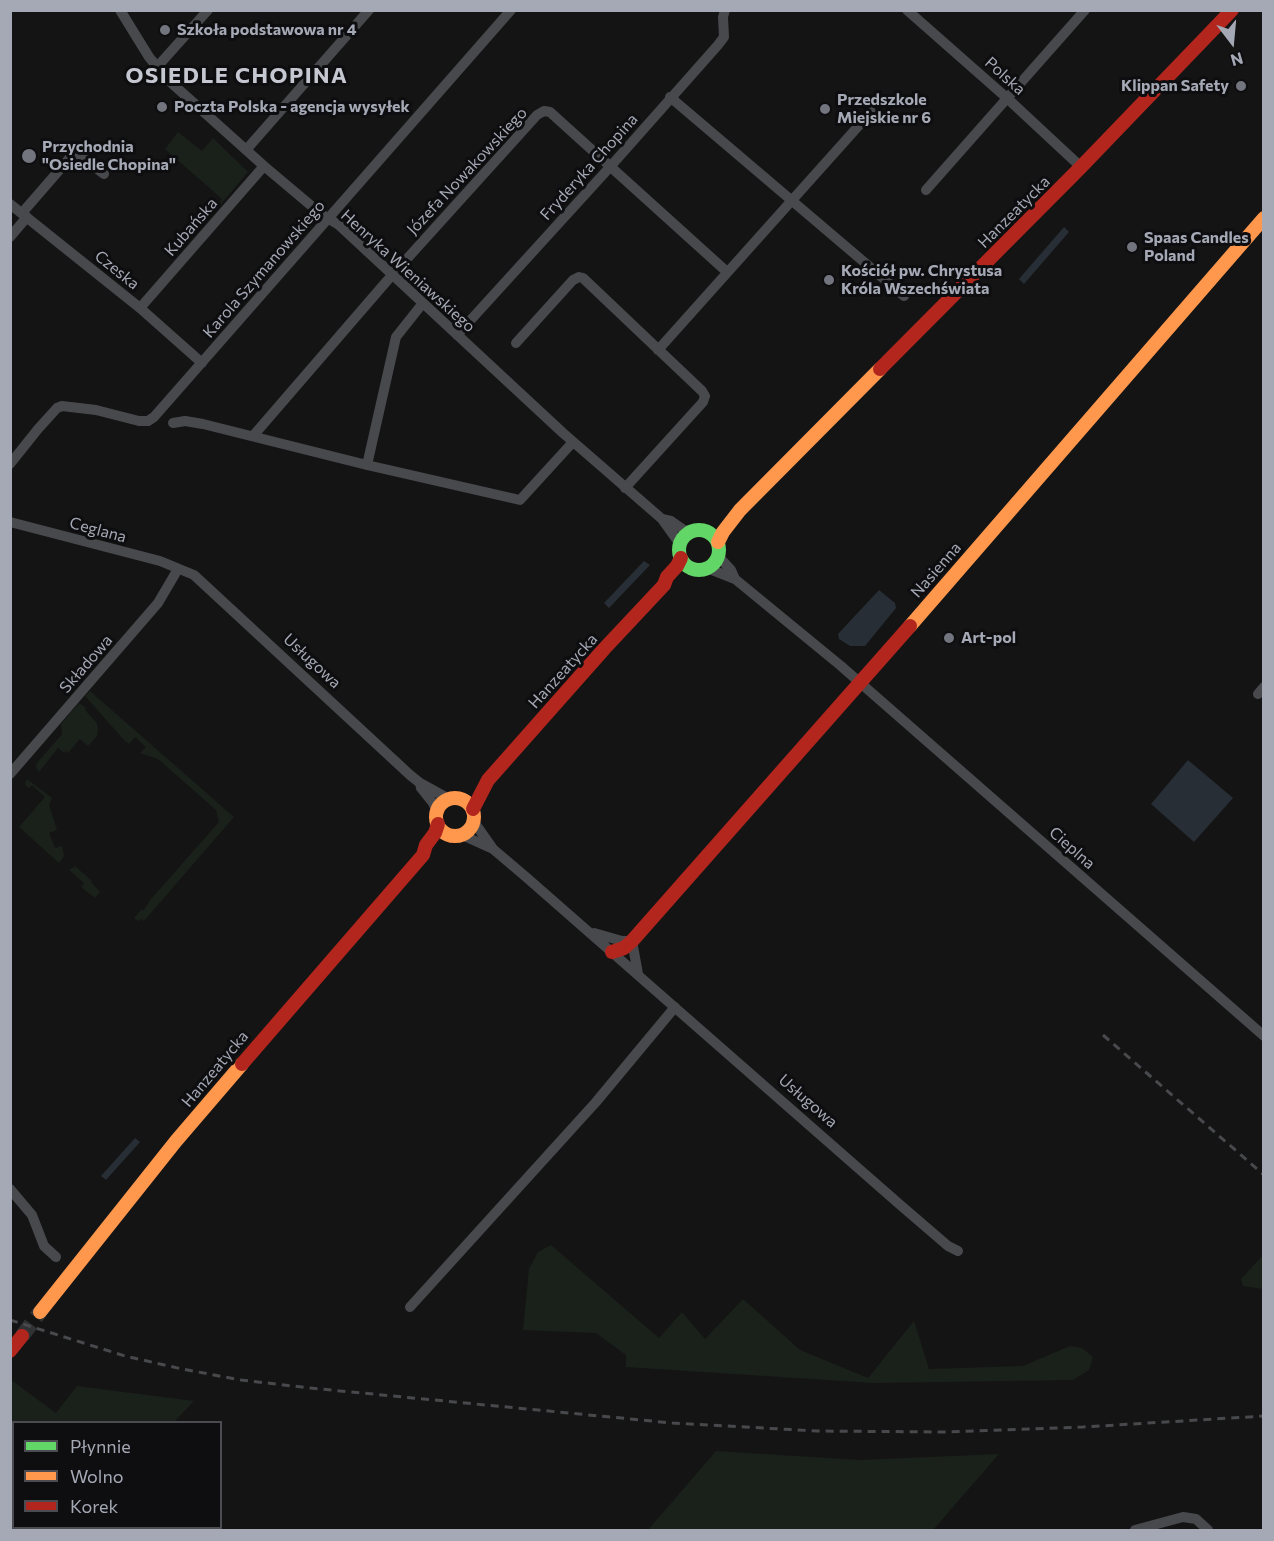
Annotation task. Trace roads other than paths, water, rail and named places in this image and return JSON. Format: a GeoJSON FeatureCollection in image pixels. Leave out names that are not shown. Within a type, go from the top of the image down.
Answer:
{"type":"FeatureCollection","features":[{"type":"Feature","properties":{"kind":"street","name":"Henryka Wieniawskiego"},"geometry":{"type":"LineString","coordinates":[[120,10],[167,79],[264,166],[339,225],[573,442],[662,519],[680,551]]}},
{"type":"Feature","properties":{"kind":"street"},"geometry":{"type":"LineString","coordinates":[[158,67],[208,10]]}},
{"type":"Feature","properties":{"kind":"street"},"geometry":{"type":"LineString","coordinates":[[246,150],[369,10]]}},
{"type":"Feature","properties":{"kind":"street","name":"Karola Szymanowskiego"},"geometry":{"type":"LineString","coordinates":[[10,464],[57,408],[68,406],[96,410],[139,421],[148,421],[154,417],[511,10]]}},
{"type":"Feature","properties":{"kind":"street","name":"Fryderyka Chopina"},"geometry":{"type":"LineString","coordinates":[[457,334],[610,167],[724,37],[725,10]]}},
{"type":"Feature","properties":{"kind":"street","name":"Polska"},"geometry":{"type":"LineString","coordinates":[[907,10],[1081,167]]}},
{"type":"Feature","properties":{"kind":"street"},"geometry":{"type":"LineString","coordinates":[[926,190],[1085,10]]}},
{"type":"Feature","properties":{"kind":"street","name":"Hanzeatycka"},"geometry":{"type":"LineString","coordinates":[[718,549],[723,531],[740,510],[1081,167],[1232,10]]}},
{"type":"Feature","properties":{"kind":"street"},"geometry":{"type":"LineString","coordinates":[[670,97],[904,296]]}},
{"type":"Feature","properties":{"kind":"street","name":"Józefa Nowakowskiego"},"geometry":{"type":"LineString","coordinates":[[253,436],[393,275],[537,115],[544,111],[550,112],[727,272]]}},
{"type":"Feature","properties":{"kind":"street"},"geometry":{"type":"LineString","coordinates":[[658,350],[871,112]]}},
{"type":"Feature","properties":{"kind":"street"},"geometry":{"type":"LineString","coordinates":[[10,237],[75,152],[104,174]]}},
{"type":"Feature","properties":{"kind":"street","name":"Kubańska"},"geometry":{"type":"LineString","coordinates":[[140,308],[264,166]]}},
{"type":"Feature","properties":{"kind":"street","name":"Czeska"},"geometry":{"type":"LineString","coordinates":[[10,204],[205,359]]}},
{"type":"Feature","properties":{"kind":"street","name":"Nasienna"},"geometry":{"type":"LineString","coordinates":[[632,941],[1263,218]]}},
{"type":"Feature","properties":{"kind":"street"},"geometry":{"type":"LineString","coordinates":[[516,343],[573,280],[579,277],[705,396],[703,402],[625,488]]}},
{"type":"Feature","properties":{"kind":"street"},"geometry":{"type":"LineString","coordinates":[[367,465],[396,337],[423,303]]}},
{"type":"Feature","properties":{"kind":"street"},"geometry":{"type":"LineString","coordinates":[[172,423],[185,421],[253,436],[520,501],[573,442]]}},
{"type":"Feature","properties":{"kind":"street","name":"Hanzeatycka"},"geometry":{"type":"LineString","coordinates":[[699,531],[716,526],[726,516],[740,510]]}},
{"type":"Feature","properties":{"kind":"street","name":"Henryka Wieniawskiego"},"geometry":{"type":"LineString","coordinates":[[662,519],[671,521],[684,530],[699,531]]}},
{"type":"Feature","properties":{"kind":"street","name":"Ceglana"},"geometry":{"type":"LineString","coordinates":[[10,522],[160,561],[178,569]]}},
{"type":"Feature","properties":{"kind":"street"},"geometry":{"type":"LineString","coordinates":[[718,549],[712,565],[702,570],[692,569],[680,551],[684,537],[699,531],[715,538],[718,549],[735,579]]}},
{"type":"Feature","properties":{"kind":"street","name":"Hanzeatycka"},"geometry":{"type":"LineString","coordinates":[[664,585],[667,577],[677,566],[680,551]]}},
{"type":"Feature","properties":{"kind":"street"},"geometry":{"type":"LineString","coordinates":[[708,568],[735,579],[860,682]]}},
{"type":"Feature","properties":{"kind":"street","name":"Składowa"},"geometry":{"type":"LineString","coordinates":[[10,774],[158,603],[178,569]]}},
{"type":"Feature","properties":{"kind":"street","name":"Usługowa"},"geometry":{"type":"LineString","coordinates":[[178,569],[194,575],[206,584],[420,783],[454,799]]}},
{"type":"Feature","properties":{"kind":"street","name":"Hanzeatycka"},"geometry":{"type":"LineString","coordinates":[[454,799],[468,795],[478,785],[488,780],[664,585],[692,569]]}},
{"type":"Feature","properties":{"kind":"street","name":"Cieplna"},"geometry":{"type":"LineString","coordinates":[[860,682],[1263,1036]]}},
{"type":"Feature","properties":{"kind":"street","name":"Hanzeatycka"},"geometry":{"type":"LineString","coordinates":[[473,816],[488,780]]}},
{"type":"Feature","properties":{"kind":"street","name":"Usługowa"},"geometry":{"type":"LineString","coordinates":[[420,783],[421,788],[433,803],[437,818]]}},
{"type":"Feature","properties":{"kind":"street"},"geometry":{"type":"LineString","coordinates":[[454,799],[467,802],[473,816],[471,827],[457,835],[443,832],[437,818],[440,806],[454,799]]}},
{"type":"Feature","properties":{"kind":"street","name":"Usługowa"},"geometry":{"type":"LineString","coordinates":[[473,816],[493,849],[898,1203],[948,1246],[958,1251]]}},
{"type":"Feature","properties":{"kind":"street","name":"Hanzeatycka"},"geometry":{"type":"LineString","coordinates":[[40,1312],[191,1123],[423,855],[426,845],[435,833],[437,818]]}},
{"type":"Feature","properties":{"kind":"street","name":"Hanzeatycka"},"geometry":{"type":"LineString","coordinates":[[423,855],[430,852],[442,840],[457,835]]}},
{"type":"Feature","properties":{"kind":"street","name":"Usługowa"},"geometry":{"type":"LineString","coordinates":[[457,835],[493,849]]}},
{"type":"Feature","properties":{"kind":"street","name":"Usługowa"},"geometry":{"type":"LineString","coordinates":[[588,931],[610,938],[632,941]]}},
{"type":"Feature","properties":{"kind":"street"},"geometry":{"type":"LineString","coordinates":[[612,952],[618,951],[632,941],[638,974]]}},
{"type":"Feature","properties":{"kind":"street"},"geometry":{"type":"LineString","coordinates":[[410,1307],[596,1102],[675,1006]]}},
{"type":"Feature","properties":{"kind":"street"},"geometry":{"type":"LineString","coordinates":[[10,1189],[32,1215],[44,1246],[56,1257]]}},
{"type":"Feature","properties":{"kind":"street"},"geometry":{"type":"LineString","coordinates":[[10,1351],[22,1336]]}},
{"type":"Feature","properties":{"kind":"street"},"geometry":{"type":"LineString","coordinates":[[1136,1530],[1183,1517],[1196,1520],[1208,1530]]}},
{"type":"Feature","properties":{"kind":"tunnel"},"geometry":{"type":"LineString","coordinates":[[22,1336],[40,1312]]}},
{"type":"Feature","properties":{"kind":"railway"},"geometry":{"type":"LineString","coordinates":[[1103,1035],[1264,1175]]}},
{"type":"Feature","properties":{"kind":"railway"},"geometry":{"type":"LineString","coordinates":[[10,1320],[125,1356],[241,1380],[672,1423],[817,1431],[945,1432],[1083,1427],[1264,1416]]}},
{"type":"Feature","properties":{"kind":"place","name":"Szkoła podstawowa nr 4"},"geometry":{"type":"Point","coordinates":[165,30]}},
{"type":"Feature","properties":{"kind":"place","name":"Klippan Safety"},"geometry":{"type":"Point","coordinates":[1241,86]}},
{"type":"Feature","properties":{"kind":"place","name":"Poczta Polska - agencja wysyłek"},"geometry":{"type":"Point","coordinates":[162,107]}},
{"type":"Feature","properties":{"kind":"place","name":"Przedszkole Miejskie nr 6"},"geometry":{"type":"Point","coordinates":[825,109]}},
{"type":"Feature","properties":{"kind":"place","name":"Przychodnia \"Osiedle Chopina\""},"geometry":{"type":"Point","coordinates":[29,156]}},
{"type":"Feature","properties":{"kind":"place","name":"Spaas Candles Poland"},"geometry":{"type":"Point","coordinates":[1132,247]}},
{"type":"Feature","properties":{"kind":"place","name":"Kościół pw. Chrystusa Króla Wszechświata"},"geometry":{"type":"Point","coordinates":[829,280]}},
{"type":"Feature","properties":{"kind":"place","name":"Art-pol"},"geometry":{"type":"Point","coordinates":[949,638]}},
{"type":"Feature","properties":{"kind":"district","name":"OSIEDLE CHOPINA"},"geometry":{"type":"Point","coordinates":[237,76]}}]}
